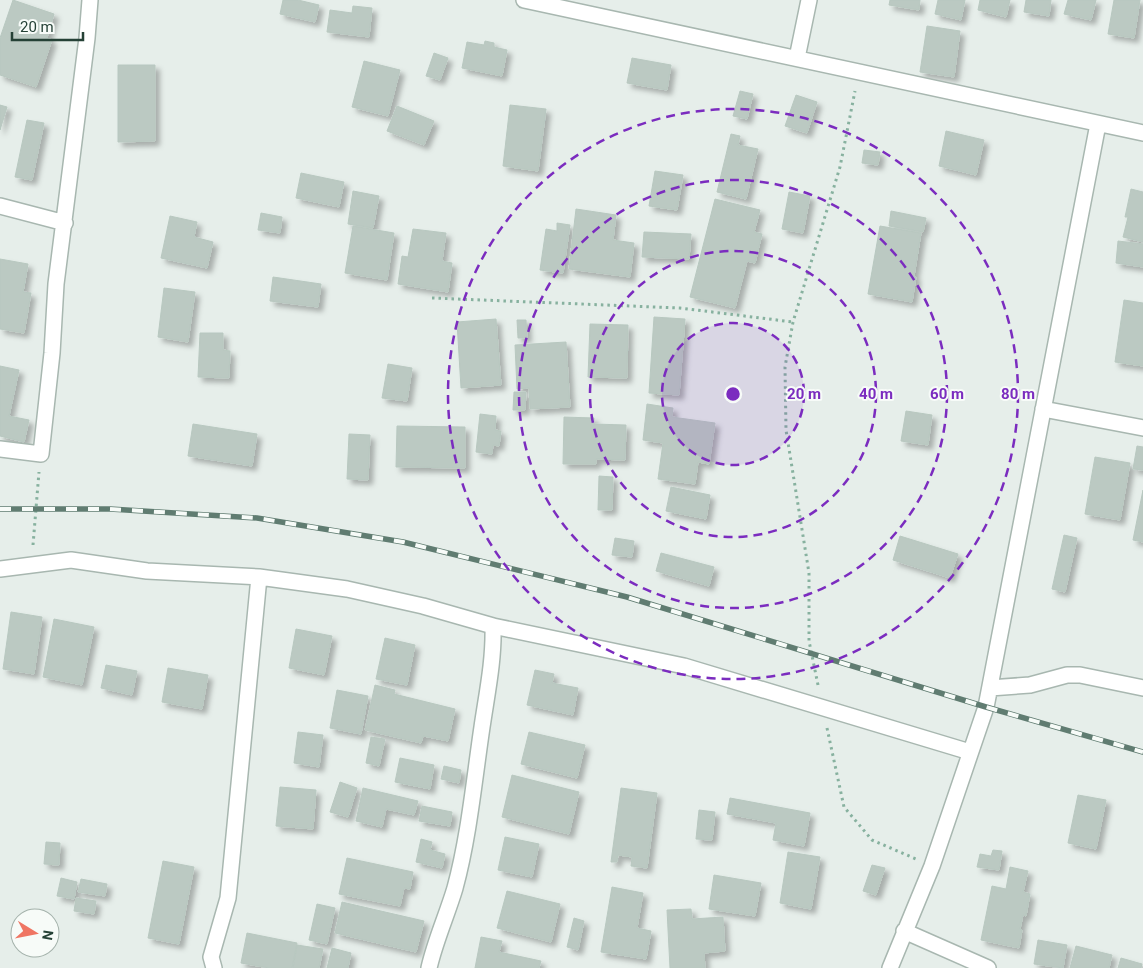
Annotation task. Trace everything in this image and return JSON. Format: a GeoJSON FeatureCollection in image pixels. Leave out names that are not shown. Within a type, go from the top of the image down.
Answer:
{"type":"FeatureCollection","features":[{"type":"Feature","properties":{"kind":"street"},"geometry":{"type":"LineString","coordinates":[[0,449],[41,454],[52,353],[56,284],[87,38],[90,0]]}},
{"type":"Feature","properties":{"kind":"street"},"geometry":{"type":"LineString","coordinates":[[524,0],[1143,133]]}},
{"type":"Feature","properties":{"kind":"street"},"geometry":{"type":"LineString","coordinates":[[797,58],[809,0]]}},
{"type":"Feature","properties":{"kind":"street"},"geometry":{"type":"LineString","coordinates":[[890,968],[932,866],[986,707],[1098,124]]}},
{"type":"Feature","properties":{"kind":"street"},"geometry":{"type":"LineString","coordinates":[[0,206],[64,223]]}},
{"type":"Feature","properties":{"kind":"street"},"geometry":{"type":"LineString","coordinates":[[1043,409],[1143,428]]}},
{"type":"Feature","properties":{"kind":"street"},"geometry":{"type":"LineString","coordinates":[[0,569],[71,560],[147,571],[259,577],[348,589],[423,606],[492,626],[684,666],[970,752]]}},
{"type":"Feature","properties":{"kind":"street"},"geometry":{"type":"LineString","coordinates":[[214,968],[210,957],[228,898],[259,577]]}},
{"type":"Feature","properties":{"kind":"street"},"geometry":{"type":"LineString","coordinates":[[429,968],[455,888],[473,803],[494,647],[492,626]]}},
{"type":"Feature","properties":{"kind":"street"},"geometry":{"type":"LineString","coordinates":[[990,688],[1030,685],[1060,676],[1080,675],[1143,688]]}},
{"type":"Feature","properties":{"kind":"street"},"geometry":{"type":"LineString","coordinates":[[904,931],[988,968]]}},
{"type":"Feature","properties":{"kind":"path"},"geometry":{"type":"LineString","coordinates":[[859,71],[840,167],[792,322],[785,367],[786,430],[809,573],[809,641],[844,807],[872,840],[932,866]]}},
{"type":"Feature","properties":{"kind":"path"},"geometry":{"type":"LineString","coordinates":[[432,298],[680,308],[792,322]]}},
{"type":"Feature","properties":{"kind":"path"},"geometry":{"type":"LineString","coordinates":[[22,567],[34,544],[41,454]]}},
{"type":"Feature","properties":{"kind":"building"},"geometry":{"type":"Polygon","coordinates":[[[13,0],[54,14],[47,38],[52,40],[36,87],[0,75],[0,38],[13,0]]]}},
{"type":"Feature","properties":{"kind":"building"},"geometry":{"type":"Polygon","coordinates":[[[283,0],[298,0],[319,5],[315,22],[280,14],[283,0]]]}},
{"type":"Feature","properties":{"kind":"building"},"geometry":{"type":"Polygon","coordinates":[[[890,0],[920,0],[919,10],[889,5],[890,0]]]}},
{"type":"Feature","properties":{"kind":"building"},"geometry":{"type":"Polygon","coordinates":[[[938,0],[965,0],[961,20],[935,14],[938,0]]]}},
{"type":"Feature","properties":{"kind":"building"},"geometry":{"type":"Polygon","coordinates":[[[980,0],[1010,0],[1006,17],[978,10],[980,0]]]}},
{"type":"Feature","properties":{"kind":"building"},"geometry":{"type":"Polygon","coordinates":[[[1026,0],[1051,0],[1049,16],[1024,12],[1026,0]]]}},
{"type":"Feature","properties":{"kind":"building"},"geometry":{"type":"Polygon","coordinates":[[[1068,0],[1096,0],[1091,20],[1064,14],[1068,0]]]}},
{"type":"Feature","properties":{"kind":"building"},"geometry":{"type":"Polygon","coordinates":[[[1114,0],[1140,0],[1134,38],[1108,34],[1114,0]]]}},
{"type":"Feature","properties":{"kind":"building"},"geometry":{"type":"Polygon","coordinates":[[[353,6],[372,8],[369,37],[327,32],[330,10],[352,13],[353,6]]]}},
{"type":"Feature","properties":{"kind":"building"},"geometry":{"type":"Polygon","coordinates":[[[927,26],[960,31],[954,77],[920,72],[927,26]]]}},
{"type":"Feature","properties":{"kind":"building"},"geometry":{"type":"Polygon","coordinates":[[[485,41],[494,43],[494,47],[507,50],[502,76],[462,68],[467,42],[484,45],[485,41]]]}},
{"type":"Feature","properties":{"kind":"building"},"geometry":{"type":"Polygon","coordinates":[[[434,53],[448,58],[440,80],[426,76],[434,53]]]}},
{"type":"Feature","properties":{"kind":"building"},"geometry":{"type":"Polygon","coordinates":[[[632,58],[671,65],[667,90],[627,83],[632,58]]]}},
{"type":"Feature","properties":{"kind":"building"},"geometry":{"type":"Polygon","coordinates":[[[364,61],[400,70],[388,116],[352,107],[364,61]]]}},
{"type":"Feature","properties":{"kind":"building"},"geometry":{"type":"Polygon","coordinates":[[[118,65],[155,65],[155,141],[118,142],[118,65]]]}},
{"type":"Feature","properties":{"kind":"building"},"geometry":{"type":"Polygon","coordinates":[[[740,91],[753,94],[747,119],[733,116],[740,91]]]}},
{"type":"Feature","properties":{"kind":"building"},"geometry":{"type":"Polygon","coordinates":[[[796,95],[817,102],[807,133],[785,126],[796,95]]]}},
{"type":"Feature","properties":{"kind":"building"},"geometry":{"type":"Polygon","coordinates":[[[0,105],[7,107],[0,130],[0,105]]]}},
{"type":"Feature","properties":{"kind":"building"},"geometry":{"type":"Polygon","coordinates":[[[510,105],[546,109],[538,171],[503,166],[510,105]]]}},
{"type":"Feature","properties":{"kind":"building"},"geometry":{"type":"Polygon","coordinates":[[[397,106],[434,121],[424,145],[387,131],[397,106]]]}},
{"type":"Feature","properties":{"kind":"building"},"geometry":{"type":"Polygon","coordinates":[[[27,120],[44,123],[32,180],[15,177],[27,120]]]}},
{"type":"Feature","properties":{"kind":"building"},"geometry":{"type":"Polygon","coordinates":[[[946,131],[984,140],[976,175],[939,166],[946,131]]]}},
{"type":"Feature","properties":{"kind":"building"},"geometry":{"type":"Polygon","coordinates":[[[731,134],[740,136],[738,145],[758,149],[746,199],[717,192],[731,134]]]}},
{"type":"Feature","properties":{"kind":"building"},"geometry":{"type":"Polygon","coordinates":[[[864,150],[880,152],[878,165],[862,163],[864,150]]]}},
{"type":"Feature","properties":{"kind":"building"},"geometry":{"type":"Polygon","coordinates":[[[655,171],[683,175],[677,210],[649,206],[655,171]]]}},
{"type":"Feature","properties":{"kind":"building"},"geometry":{"type":"Polygon","coordinates":[[[301,173],[344,182],[339,207],[296,198],[301,173]]]}},
{"type":"Feature","properties":{"kind":"building"},"geometry":{"type":"Polygon","coordinates":[[[1131,189],[1143,192],[1143,242],[1123,237],[1128,217],[1125,217],[1131,189]]]}},
{"type":"Feature","properties":{"kind":"building"},"geometry":{"type":"Polygon","coordinates":[[[353,191],[379,196],[373,228],[348,224],[353,191]]]}},
{"type":"Feature","properties":{"kind":"building"},"geometry":{"type":"Polygon","coordinates":[[[789,192],[810,196],[803,233],[782,229],[789,192]]]}},
{"type":"Feature","properties":{"kind":"building"},"geometry":{"type":"Polygon","coordinates":[[[715,199],[760,210],[754,232],[762,234],[755,263],[747,261],[735,308],[690,297],[715,199]]]}},
{"type":"Feature","properties":{"kind":"building"},"geometry":{"type":"Polygon","coordinates":[[[576,209],[616,215],[613,240],[634,243],[630,277],[569,269],[576,209]]]}},
{"type":"Feature","properties":{"kind":"building"},"geometry":{"type":"Polygon","coordinates":[[[891,211],[926,218],[923,232],[889,226],[891,211]]]}},
{"type":"Feature","properties":{"kind":"building"},"geometry":{"type":"Polygon","coordinates":[[[261,213],[282,217],[280,233],[258,230],[261,213]]]}},
{"type":"Feature","properties":{"kind":"building"},"geometry":{"type":"Polygon","coordinates":[[[170,216],[197,222],[194,237],[213,242],[207,268],[161,258],[170,216]]]}},
{"type":"Feature","properties":{"kind":"building"},"geometry":{"type":"Polygon","coordinates":[[[557,223],[570,225],[563,273],[540,270],[546,229],[557,231],[557,223]]]}},
{"type":"Feature","properties":{"kind":"building"},"geometry":{"type":"Polygon","coordinates":[[[353,226],[394,233],[387,280],[345,273],[353,226]]]}},
{"type":"Feature","properties":{"kind":"building"},"geometry":{"type":"Polygon","coordinates":[[[880,226],[921,233],[912,302],[868,294],[880,226]]]}},
{"type":"Feature","properties":{"kind":"building"},"geometry":{"type":"Polygon","coordinates":[[[413,229],[446,233],[442,261],[452,263],[448,292],[398,284],[402,256],[408,257],[413,229]]]}},
{"type":"Feature","properties":{"kind":"building"},"geometry":{"type":"Polygon","coordinates":[[[644,232],[691,234],[689,259],[642,257],[644,232]]]}},
{"type":"Feature","properties":{"kind":"building"},"geometry":{"type":"Polygon","coordinates":[[[1118,241],[1143,244],[1143,267],[1116,263],[1118,241]]]}},
{"type":"Feature","properties":{"kind":"building"},"geometry":{"type":"Polygon","coordinates":[[[0,259],[28,264],[23,292],[31,293],[24,333],[0,329],[0,259]]]}},
{"type":"Feature","properties":{"kind":"building"},"geometry":{"type":"Polygon","coordinates":[[[273,277],[321,284],[318,307],[270,301],[273,277]]]}},
{"type":"Feature","properties":{"kind":"building"},"geometry":{"type":"Polygon","coordinates":[[[164,288],[195,292],[188,342],[158,337],[164,288]]]}},
{"type":"Feature","properties":{"kind":"building"},"geometry":{"type":"Polygon","coordinates":[[[1124,300],[1143,303],[1143,366],[1115,362],[1124,300]]]}},
{"type":"Feature","properties":{"kind":"building"},"geometry":{"type":"Polygon","coordinates":[[[654,317],[685,319],[679,395],[649,393],[654,317]]]}},
{"type":"Feature","properties":{"kind":"building"},"geometry":{"type":"Polygon","coordinates":[[[496,319],[501,385],[461,388],[457,322],[496,319]]]}},
{"type":"Feature","properties":{"kind":"building"},"geometry":{"type":"Polygon","coordinates":[[[517,320],[526,320],[527,338],[518,338],[517,320]]]}},
{"type":"Feature","properties":{"kind":"building"},"geometry":{"type":"Polygon","coordinates":[[[590,324],[628,325],[627,378],[588,377],[590,324]]]}},
{"type":"Feature","properties":{"kind":"building"},"geometry":{"type":"Polygon","coordinates":[[[200,333],[223,333],[223,350],[230,351],[229,378],[198,377],[200,333]]]}},
{"type":"Feature","properties":{"kind":"building"},"geometry":{"type":"Polygon","coordinates":[[[566,342],[570,407],[530,409],[529,388],[517,389],[515,345],[566,342]]]}},
{"type":"Feature","properties":{"kind":"building"},"geometry":{"type":"Polygon","coordinates":[[[388,364],[412,368],[407,401],[382,398],[388,364]]]}},
{"type":"Feature","properties":{"kind":"building"},"geometry":{"type":"Polygon","coordinates":[[[0,366],[19,370],[9,416],[29,420],[24,442],[0,436],[0,366]]]}},
{"type":"Feature","properties":{"kind":"building"},"geometry":{"type":"Polygon","coordinates":[[[514,392],[526,392],[525,410],[513,410],[514,392]]]}},
{"type":"Feature","properties":{"kind":"building"},"geometry":{"type":"Polygon","coordinates":[[[647,404],[673,408],[672,417],[715,423],[709,464],[698,462],[695,484],[658,479],[663,443],[643,440],[647,404]]]}},
{"type":"Feature","properties":{"kind":"building"},"geometry":{"type":"Polygon","coordinates":[[[906,411],[932,415],[928,445],[901,441],[906,411]]]}},
{"type":"Feature","properties":{"kind":"building"},"geometry":{"type":"Polygon","coordinates":[[[480,414],[496,416],[495,430],[501,431],[499,446],[493,445],[492,454],[476,452],[480,414]]]}},
{"type":"Feature","properties":{"kind":"building"},"geometry":{"type":"Polygon","coordinates":[[[564,417],[594,418],[594,424],[626,425],[625,460],[596,459],[596,464],[563,464],[564,417]]]}},
{"type":"Feature","properties":{"kind":"building"},"geometry":{"type":"Polygon","coordinates":[[[193,424],[257,434],[252,466],[188,456],[193,424]]]}},
{"type":"Feature","properties":{"kind":"building"},"geometry":{"type":"Polygon","coordinates":[[[397,426],[465,427],[465,468],[396,467],[397,426]]]}},
{"type":"Feature","properties":{"kind":"building"},"geometry":{"type":"Polygon","coordinates":[[[349,434],[370,435],[368,480],[347,479],[349,434]]]}},
{"type":"Feature","properties":{"kind":"building"},"geometry":{"type":"Polygon","coordinates":[[[1137,446],[1143,447],[1143,470],[1133,469],[1137,446]]]}},
{"type":"Feature","properties":{"kind":"building"},"geometry":{"type":"Polygon","coordinates":[[[1095,457],[1130,463],[1120,520],[1085,514],[1095,457]]]}},
{"type":"Feature","properties":{"kind":"building"},"geometry":{"type":"Polygon","coordinates":[[[599,476],[613,477],[612,510],[598,510],[599,476]]]}},
{"type":"Feature","properties":{"kind":"building"},"geometry":{"type":"Polygon","coordinates":[[[671,487],[710,495],[706,519],[666,511],[671,487]]]}},
{"type":"Feature","properties":{"kind":"building"},"geometry":{"type":"Polygon","coordinates":[[[1143,490],[1143,542],[1133,540],[1143,490]]]}},
{"type":"Feature","properties":{"kind":"building"},"geometry":{"type":"Polygon","coordinates":[[[1064,535],[1077,538],[1065,592],[1052,589],[1064,535]]]}},
{"type":"Feature","properties":{"kind":"building"},"geometry":{"type":"Polygon","coordinates":[[[900,536],[958,554],[950,578],[893,560],[900,536]]]}},
{"type":"Feature","properties":{"kind":"building"},"geometry":{"type":"Polygon","coordinates":[[[615,538],[634,541],[632,557],[612,555],[615,538]]]}},
{"type":"Feature","properties":{"kind":"building"},"geometry":{"type":"Polygon","coordinates":[[[661,553],[714,567],[709,586],[656,571],[661,553]]]}},
{"type":"Feature","properties":{"kind":"building"},"geometry":{"type":"Polygon","coordinates":[[[11,612],[42,617],[34,674],[3,669],[11,612]]]}},
{"type":"Feature","properties":{"kind":"building"},"geometry":{"type":"Polygon","coordinates":[[[54,619],[94,627],[82,685],[43,677],[54,619]]]}},
{"type":"Feature","properties":{"kind":"building"},"geometry":{"type":"Polygon","coordinates":[[[296,629],[332,636],[324,675],[289,668],[296,629]]]}},
{"type":"Feature","properties":{"kind":"building"},"geometry":{"type":"Polygon","coordinates":[[[385,638],[415,645],[407,685],[376,679],[385,638]]]}},
{"type":"Feature","properties":{"kind":"building"},"geometry":{"type":"Polygon","coordinates":[[[106,665],[137,671],[132,695],[101,688],[106,665]]]}},
{"type":"Feature","properties":{"kind":"building"},"geometry":{"type":"Polygon","coordinates":[[[168,668],[208,675],[202,709],[162,702],[168,668]]]}},
{"type":"Feature","properties":{"kind":"building"},"geometry":{"type":"Polygon","coordinates":[[[535,670],[554,674],[552,683],[578,688],[573,715],[527,705],[535,670]]]}},
{"type":"Feature","properties":{"kind":"building"},"geometry":{"type":"Polygon","coordinates":[[[375,685],[395,690],[394,694],[455,709],[448,741],[423,736],[421,743],[365,730],[375,685]]]}},
{"type":"Feature","properties":{"kind":"building"},"geometry":{"type":"Polygon","coordinates":[[[337,690],[368,696],[361,734],[330,728],[337,690]]]}},
{"type":"Feature","properties":{"kind":"building"},"geometry":{"type":"Polygon","coordinates":[[[298,732],[323,735],[319,767],[294,763],[298,732]]]}},
{"type":"Feature","properties":{"kind":"building"},"geometry":{"type":"Polygon","coordinates":[[[529,732],[585,745],[577,778],[521,764],[529,732]]]}},
{"type":"Feature","properties":{"kind":"building"},"geometry":{"type":"Polygon","coordinates":[[[371,737],[385,739],[379,766],[366,763],[371,737]]]}},
{"type":"Feature","properties":{"kind":"building"},"geometry":{"type":"Polygon","coordinates":[[[400,758],[434,765],[430,789],[395,782],[400,758]]]}},
{"type":"Feature","properties":{"kind":"building"},"geometry":{"type":"Polygon","coordinates":[[[444,766],[461,770],[459,783],[441,779],[444,766]]]}},
{"type":"Feature","properties":{"kind":"building"},"geometry":{"type":"Polygon","coordinates":[[[512,775],[579,792],[569,834],[502,817],[512,775]]]}},
{"type":"Feature","properties":{"kind":"building"},"geometry":{"type":"Polygon","coordinates":[[[340,782],[357,788],[348,817],[330,812],[340,782]]]}},
{"type":"Feature","properties":{"kind":"building"},"geometry":{"type":"Polygon","coordinates":[[[280,787],[316,790],[313,829],[276,826],[280,787]]]}},
{"type":"Feature","properties":{"kind":"building"},"geometry":{"type":"Polygon","coordinates":[[[363,788],[418,801],[414,815],[386,809],[382,827],[356,821],[363,788]]]}},
{"type":"Feature","properties":{"kind":"building"},"geometry":{"type":"Polygon","coordinates":[[[621,788],[657,793],[647,868],[631,866],[632,857],[618,855],[617,862],[611,862],[621,788]]]}},
{"type":"Feature","properties":{"kind":"building"},"geometry":{"type":"Polygon","coordinates":[[[1078,795],[1106,800],[1096,849],[1068,843],[1078,795]]]}},
{"type":"Feature","properties":{"kind":"building"},"geometry":{"type":"Polygon","coordinates":[[[730,798],[810,813],[804,846],[773,840],[776,823],[727,814],[730,798]]]}},
{"type":"Feature","properties":{"kind":"building"},"geometry":{"type":"Polygon","coordinates":[[[422,806],[452,812],[450,826],[419,821],[422,806]]]}},
{"type":"Feature","properties":{"kind":"building"},"geometry":{"type":"Polygon","coordinates":[[[699,810],[715,812],[712,840],[696,839],[699,810]]]}},
{"type":"Feature","properties":{"kind":"building"},"geometry":{"type":"Polygon","coordinates":[[[505,837],[539,844],[532,877],[498,870],[505,837]]]}},
{"type":"Feature","properties":{"kind":"building"},"geometry":{"type":"Polygon","coordinates":[[[421,839],[432,842],[430,850],[445,854],[442,868],[416,862],[421,839]]]}},
{"type":"Feature","properties":{"kind":"building"},"geometry":{"type":"Polygon","coordinates":[[[46,842],[60,843],[59,865],[44,864],[46,842]]]}},
{"type":"Feature","properties":{"kind":"building"},"geometry":{"type":"Polygon","coordinates":[[[993,850],[1002,851],[999,870],[977,867],[980,854],[991,856],[993,850]]]}},
{"type":"Feature","properties":{"kind":"building"},"geometry":{"type":"Polygon","coordinates":[[[788,852],[820,857],[811,909],[780,903],[788,852]]]}},
{"type":"Feature","properties":{"kind":"building"},"geometry":{"type":"Polygon","coordinates":[[[347,858],[413,872],[410,889],[404,888],[400,906],[339,894],[347,858]]]}},
{"type":"Feature","properties":{"kind":"building"},"geometry":{"type":"Polygon","coordinates":[[[163,861],[194,867],[179,944],[148,938],[163,861]]]}},
{"type":"Feature","properties":{"kind":"building"},"geometry":{"type":"Polygon","coordinates":[[[872,865],[885,868],[876,895],[863,891],[872,865]]]}},
{"type":"Feature","properties":{"kind":"building"},"geometry":{"type":"Polygon","coordinates":[[[1010,867],[1028,871],[1023,892],[1030,894],[1026,916],[1023,915],[1020,929],[1022,930],[1019,948],[981,940],[992,886],[1006,889],[1010,867]]]}},
{"type":"Feature","properties":{"kind":"building"},"geometry":{"type":"Polygon","coordinates":[[[714,875],[761,883],[755,916],[709,909],[714,875]]]}},
{"type":"Feature","properties":{"kind":"building"},"geometry":{"type":"Polygon","coordinates":[[[61,878],[77,882],[74,899],[57,896],[61,878]]]}},
{"type":"Feature","properties":{"kind":"building"},"geometry":{"type":"Polygon","coordinates":[[[81,879],[107,884],[105,896],[78,892],[81,879]]]}},
{"type":"Feature","properties":{"kind":"building"},"geometry":{"type":"Polygon","coordinates":[[[612,887],[643,893],[637,928],[651,931],[646,959],[601,952],[612,887]]]}},
{"type":"Feature","properties":{"kind":"building"},"geometry":{"type":"Polygon","coordinates":[[[507,891],[560,904],[551,942],[497,928],[507,891]]]}},
{"type":"Feature","properties":{"kind":"building"},"geometry":{"type":"Polygon","coordinates":[[[76,898],[96,901],[94,914],[74,911],[76,898]]]}},
{"type":"Feature","properties":{"kind":"building"},"geometry":{"type":"Polygon","coordinates":[[[342,902],[424,921],[416,952],[335,933],[342,902]]]}},
{"type":"Feature","properties":{"kind":"building"},"geometry":{"type":"Polygon","coordinates":[[[317,904],[335,908],[327,944],[309,940],[317,904]]]}},
{"type":"Feature","properties":{"kind":"building"},"geometry":{"type":"Polygon","coordinates":[[[691,909],[692,919],[723,917],[725,951],[704,953],[705,968],[670,968],[667,910],[691,909]]]}},
{"type":"Feature","properties":{"kind":"building"},"geometry":{"type":"Polygon","coordinates":[[[574,918],[584,921],[578,950],[567,947],[574,918]]]}},
{"type":"Feature","properties":{"kind":"building"},"geometry":{"type":"Polygon","coordinates":[[[247,933],[297,943],[292,968],[269,968],[241,963],[247,933]]]}},
{"type":"Feature","properties":{"kind":"building"},"geometry":{"type":"Polygon","coordinates":[[[481,937],[502,941],[499,952],[541,961],[539,968],[475,968],[481,937]]]}},
{"type":"Feature","properties":{"kind":"building"},"geometry":{"type":"Polygon","coordinates":[[[1038,940],[1067,945],[1063,968],[1034,964],[1038,940]]]}},
{"type":"Feature","properties":{"kind":"building"},"geometry":{"type":"Polygon","coordinates":[[[297,945],[323,949],[319,968],[293,968],[297,945]]]}},
{"type":"Feature","properties":{"kind":"building"},"geometry":{"type":"Polygon","coordinates":[[[1076,946],[1112,955],[1109,968],[1070,968],[1076,946]]]}},
{"type":"Feature","properties":{"kind":"building"},"geometry":{"type":"Polygon","coordinates":[[[332,948],[351,953],[348,968],[327,968],[332,948]]]}},
{"type":"Feature","properties":{"kind":"building"},"geometry":{"type":"Polygon","coordinates":[[[1121,958],[1142,964],[1141,968],[1118,968],[1121,958]]]}},
{"type":"Feature","properties":{"kind":"railway"},"geometry":{"type":"LineString","coordinates":[[0,509],[110,509],[257,518],[403,542],[627,597],[986,707],[1143,752]]}}]}
